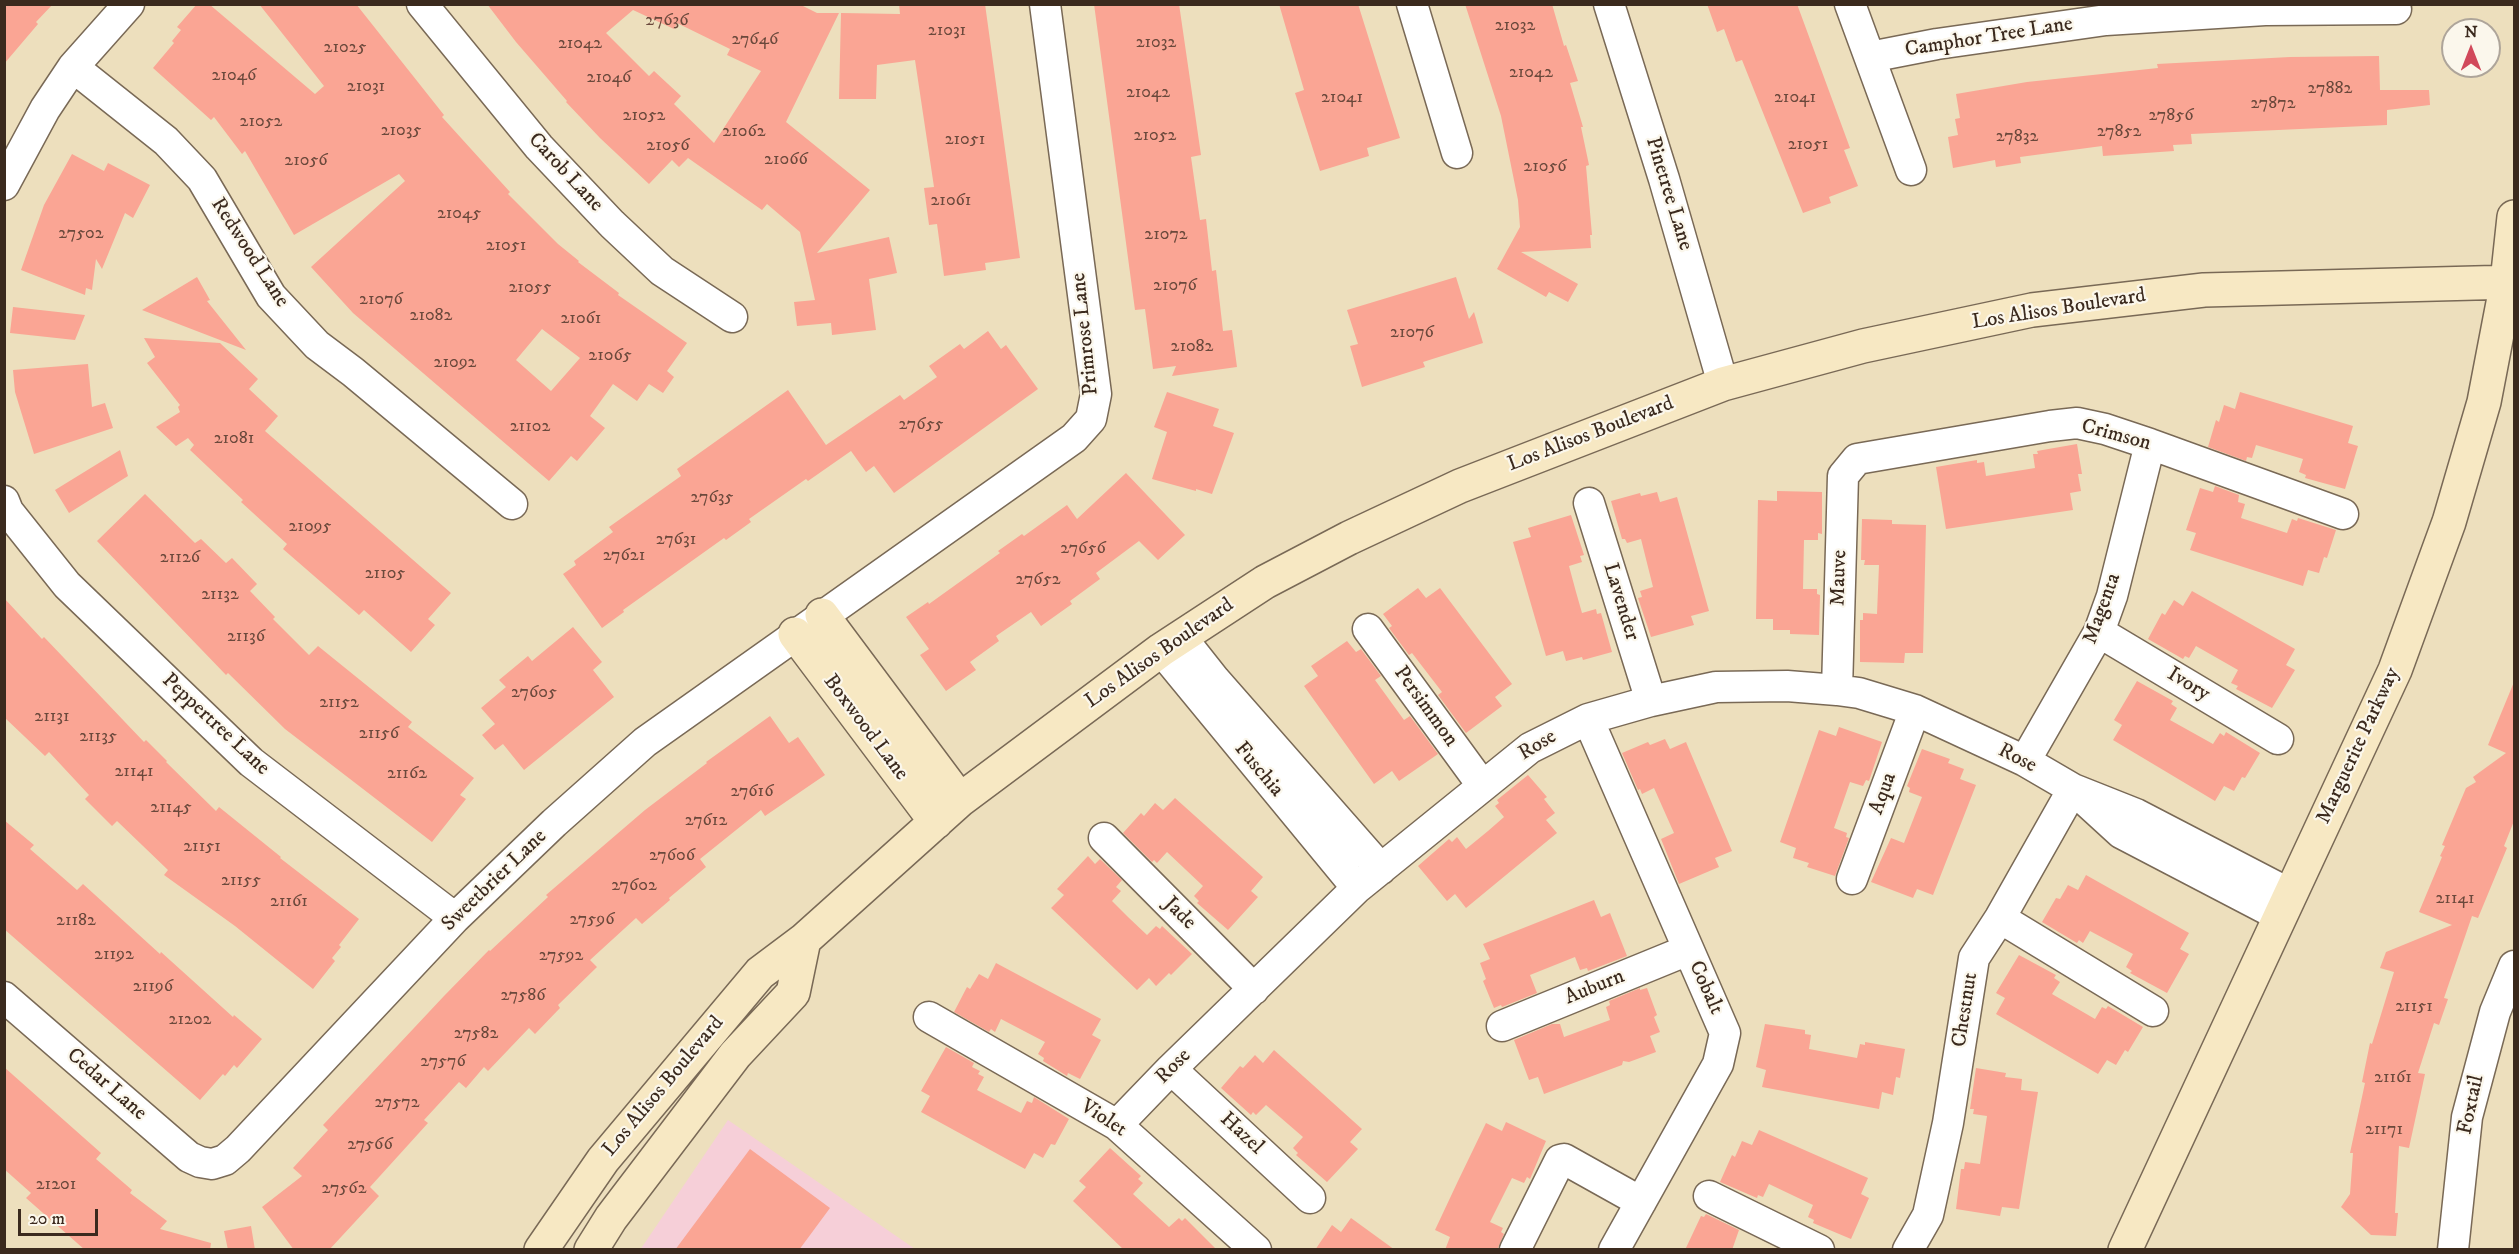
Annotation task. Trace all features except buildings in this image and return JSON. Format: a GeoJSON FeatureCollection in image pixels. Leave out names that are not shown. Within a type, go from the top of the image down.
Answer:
{"type":"FeatureCollection","features":[{"type":"Feature","properties":{"kind":"main road","name":"Marguerite Parkway"},"geometry":{"type":"LineString","coordinates":[[2125,1250],[2395,670],[2449,522],[2484,402],[2511,282],[2514,217]]}},
{"type":"Feature","properties":{"kind":"main road","name":"Los Alisos Boulevard"},"geometry":{"type":"LineString","coordinates":[[541,1250],[603,1160],[760,973],[804,940],[960,800],[1171,643],[1265,582],[1349,538],[1460,486],[1723,384],[1863,346],[2032,310],[2204,290],[2511,282]]}},
{"type":"Feature","properties":{"kind":"main road","name":"Boxwood Lane"},"geometry":{"type":"LineString","coordinates":[[808,626],[960,800]]}},
{"type":"Feature","properties":{"kind":"main road","name":"Boxwood Lane"},"geometry":{"type":"LineString","coordinates":[[808,626],[936,822]]}},
{"type":"Feature","properties":{"kind":"main road","name":"Los Alisos Boulevard"},"geometry":{"type":"LineString","coordinates":[[591,1250],[611,1218],[735,1055],[793,993],[804,940]]}},
{"type":"Feature","properties":{"kind":"street"},"geometry":{"type":"LineString","coordinates":[[4,185],[45,109],[73,68],[129,4]]}},
{"type":"Feature","properties":{"kind":"street","name":"Carob Lane"},"geometry":{"type":"LineString","coordinates":[[422,4],[539,147],[612,224],[662,271],[732,317]]}},
{"type":"Feature","properties":{"kind":"street","name":"Primrose Lane"},"geometry":{"type":"LineString","coordinates":[[808,626],[1074,438],[1091,419],[1096,394],[1045,4]]}},
{"type":"Feature","properties":{"kind":"street"},"geometry":{"type":"LineString","coordinates":[[1412,4],[1457,153]]}},
{"type":"Feature","properties":{"kind":"street","name":"Pinetree Lane"},"geometry":{"type":"LineString","coordinates":[[1609,4],[1664,179],[1723,384]]}},
{"type":"Feature","properties":{"kind":"street"},"geometry":{"type":"LineString","coordinates":[[1850,4],[1911,170]]}},
{"type":"Feature","properties":{"kind":"street","name":"Camphor Tree Lane"},"geometry":{"type":"LineString","coordinates":[[1870,57],[1937,44],[2106,20],[2264,7],[2396,9]]}},
{"type":"Feature","properties":{"kind":"street","name":"Redwood Lane"},"geometry":{"type":"LineString","coordinates":[[73,68],[166,141],[202,179],[271,296],[317,345],[513,504]]}},
{"type":"Feature","properties":{"kind":"street","name":"Crimson"},"geometry":{"type":"LineString","coordinates":[[1848,468],[1857,459],[2077,423],[2105,429],[2150,444],[2343,514]]}},
{"type":"Feature","properties":{"kind":"street","name":"Magenta"},"geometry":{"type":"LineString","coordinates":[[2025,761],[2099,632],[2112,596],[2150,444]]}},
{"type":"Feature","properties":{"kind":"street","name":"Mauve"},"geometry":{"type":"LineString","coordinates":[[1837,690],[1843,476],[1848,468]]}},
{"type":"Feature","properties":{"kind":"street","name":"Peppertree Lane"},"geometry":{"type":"LineString","coordinates":[[4,501],[8,511],[67,585],[251,762],[455,918]]}},
{"type":"Feature","properties":{"kind":"street","name":"Lavender"},"geometry":{"type":"LineString","coordinates":[[1589,503],[1651,701]]}},
{"type":"Feature","properties":{"kind":"street","name":"Sweetbrier Lane"},"geometry":{"type":"LineString","coordinates":[[212,1164],[225,1160],[238,1149],[455,918],[554,823],[645,742],[808,626]]}},
{"type":"Feature","properties":{"kind":"street","name":"Persimmon"},"geometry":{"type":"LineString","coordinates":[[1368,629],[1482,785]]}},
{"type":"Feature","properties":{"kind":"street","name":"Ivory"},"geometry":{"type":"LineString","coordinates":[[2099,632],[2278,739]]}},
{"type":"Feature","properties":{"kind":"street","name":"Fuschia"},"geometry":{"type":"LineString","coordinates":[[1171,643],[1215,680],[1381,869]]}},
{"type":"Feature","properties":{"kind":"street","name":"Fuschia"},"geometry":{"type":"LineString","coordinates":[[1171,643],[1358,888]]}},
{"type":"Feature","properties":{"kind":"street","name":"Rose"},"geometry":{"type":"LineString","coordinates":[[1117,1125],[1171,1069],[1358,888],[1530,748],[1588,719],[1651,701],[1716,687],[1787,686],[1837,690],[1859,693],[1915,710],[2025,761],[2073,789],[2121,833],[2285,905]]}},
{"type":"Feature","properties":{"kind":"street","name":"Aqua"},"geometry":{"type":"LineString","coordinates":[[1852,879],[1915,710]]}},
{"type":"Feature","properties":{"kind":"street","name":"Cobalt"},"geometry":{"type":"LineString","coordinates":[[1588,719],[1725,1033],[1718,1064],[1614,1250]]}},
{"type":"Feature","properties":{"kind":"street","name":"Chestnut"},"geometry":{"type":"LineString","coordinates":[[1908,1250],[1928,1215],[1948,1123],[1974,958],[2000,918],[2073,789]]}},
{"type":"Feature","properties":{"kind":"street","name":"Jade"},"geometry":{"type":"LineString","coordinates":[[1104,838],[1254,989]]}},
{"type":"Feature","properties":{"kind":"street"},"geometry":{"type":"LineString","coordinates":[[2000,918],[2153,1011]]}},
{"type":"Feature","properties":{"kind":"street","name":"Auburn"},"geometry":{"type":"LineString","coordinates":[[1503,1026],[1688,950]]}},
{"type":"Feature","properties":{"kind":"street","name":"Foxtail"},"geometry":{"type":"LineString","coordinates":[[2453,1250],[2467,1117],[2495,1012],[2514,966]]}},
{"type":"Feature","properties":{"kind":"street","name":"Cedar Lane"},"geometry":{"type":"LineString","coordinates":[[4,997],[189,1157],[212,1164]]}},
{"type":"Feature","properties":{"kind":"street","name":"Violet"},"geometry":{"type":"LineString","coordinates":[[930,1017],[1117,1125],[1256,1250]]}},
{"type":"Feature","properties":{"kind":"street","name":"Hazel"},"geometry":{"type":"LineString","coordinates":[[1171,1069],[1310,1198]]}},
{"type":"Feature","properties":{"kind":"street"},"geometry":{"type":"LineString","coordinates":[[1515,1250],[1560,1160],[1564,1159],[1641,1202]]}},
{"type":"Feature","properties":{"kind":"street"},"geometry":{"type":"LineString","coordinates":[[1709,1196],[1819,1250]]}},
{"type":"Feature","properties":{"kind":"shaded area"},"geometry":{"type":"Polygon","coordinates":[[[728,1120],[915,1249],[640,1250],[728,1120]]]}}]}
